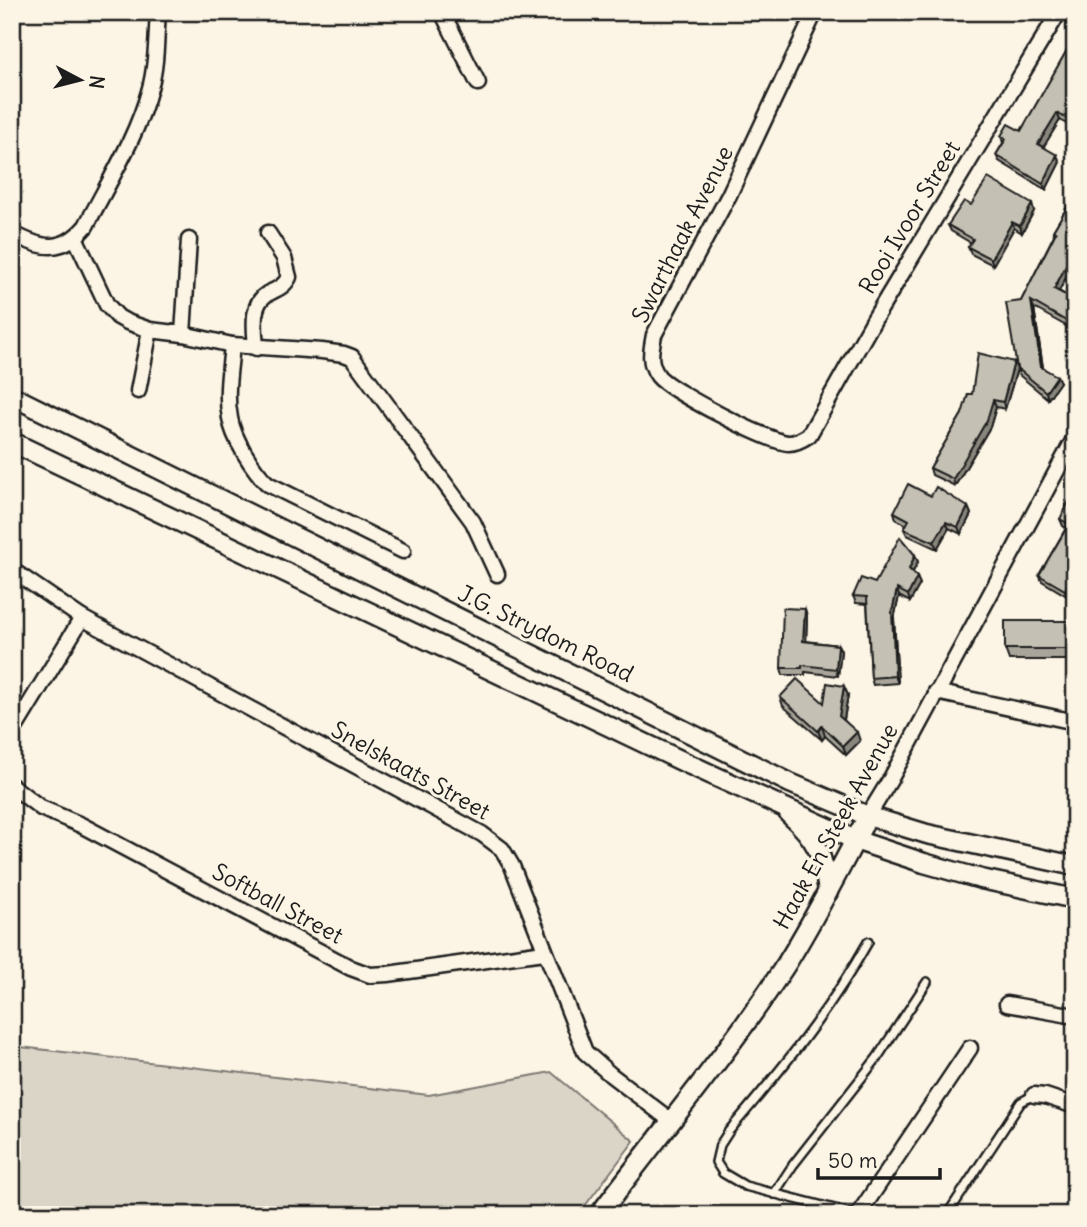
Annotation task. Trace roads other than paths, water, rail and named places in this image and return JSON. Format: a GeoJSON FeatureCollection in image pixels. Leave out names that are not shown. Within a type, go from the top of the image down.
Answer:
{"type":"FeatureCollection","features":[{"type":"Feature","properties":{"kind":"street"},"geometry":{"type":"LineString","coordinates":[[12,233],[32,244],[51,247],[75,237],[86,226],[132,139],[143,112],[151,86],[158,12]]}},
{"type":"Feature","properties":{"kind":"street"},"geometry":{"type":"LineString","coordinates":[[442,12],[478,83]]}},
{"type":"Feature","properties":{"kind":"street","name":"Swarthaak Avenue"},"geometry":{"type":"LineString","coordinates":[[796,442],[780,442],[757,433],[668,385],[655,372],[650,356],[654,335],[729,195],[815,12]]}},
{"type":"Feature","properties":{"kind":"street","name":"Rooi Ivoor Street"},"geometry":{"type":"LineString","coordinates":[[796,442],[809,435],[875,318],[1059,12]]}},
{"type":"Feature","properties":{"kind":"street"},"geometry":{"type":"LineString","coordinates":[[256,348],[257,306],[264,296],[281,288],[289,277],[284,258],[268,233]]}},
{"type":"Feature","properties":{"kind":"street"},"geometry":{"type":"LineString","coordinates":[[75,237],[107,305],[118,317],[150,330],[232,345],[335,352],[352,358],[473,522],[497,574]]}},
{"type":"Feature","properties":{"kind":"street"},"geometry":{"type":"LineString","coordinates":[[183,334],[189,240]]}},
{"type":"Feature","properties":{"kind":"street"},"geometry":{"type":"LineString","coordinates":[[138,391],[150,330]]}},
{"type":"Feature","properties":{"kind":"street"},"geometry":{"type":"LineString","coordinates":[[232,345],[228,396],[230,419],[254,470],[268,484],[403,551]]}},
{"type":"Feature","properties":{"kind":"street","name":"J.G. Strydom Road"},"geometry":{"type":"LineString","coordinates":[[12,396],[790,783],[868,816],[951,841],[1075,866]]}},
{"type":"Feature","properties":{"kind":"street","name":"Haak En Steek Avenue"},"geometry":{"type":"LineString","coordinates":[[599,1215],[774,982],[885,789],[1075,437]]}},
{"type":"Feature","properties":{"kind":"street"},"geometry":{"type":"LineString","coordinates":[[12,442],[855,840],[981,879],[1075,899]]}},
{"type":"Feature","properties":{"kind":"street","name":"Snelskaats Street"},"geometry":{"type":"LineString","coordinates":[[12,570],[82,618],[482,834],[502,849],[512,866],[585,1052],[670,1120]]}},
{"type":"Feature","properties":{"kind":"street"},"geometry":{"type":"LineString","coordinates":[[12,733],[82,618]]}},
{"type":"Feature","properties":{"kind":"street"},"geometry":{"type":"LineString","coordinates":[[936,692],[1075,722]]}},
{"type":"Feature","properties":{"kind":"street","name":"Softball Street"},"geometry":{"type":"LineString","coordinates":[[12,786],[41,808],[81,825],[351,968],[370,975],[544,952]]}},
{"type":"Feature","properties":{"kind":"street"},"geometry":{"type":"LineString","coordinates":[[780,806],[799,823],[819,849],[828,892]]}},
{"type":"Feature","properties":{"kind":"street"},"geometry":{"type":"LineString","coordinates":[[1007,1004],[1075,1016]]}},
{"type":"Feature","properties":{"kind":"street"},"geometry":{"type":"LineString","coordinates":[[859,1215],[970,1048]]}},
{"type":"Feature","properties":{"kind":"street"},"geometry":{"type":"LineString","coordinates":[[1034,1095],[1075,1106]]}},
{"type":"Feature","properties":{"kind":"lane"},"geometry":{"type":"LineString","coordinates":[[859,1215],[745,1186],[723,1173],[716,1162],[720,1145],[829,1007],[868,942]]}},
{"type":"Feature","properties":{"kind":"lane"},"geometry":{"type":"LineString","coordinates":[[774,1194],[877,1058],[926,982]]}},
{"type":"Feature","properties":{"kind":"lane"},"geometry":{"type":"LineString","coordinates":[[947,1215],[1021,1102],[1034,1095]]}}]}
